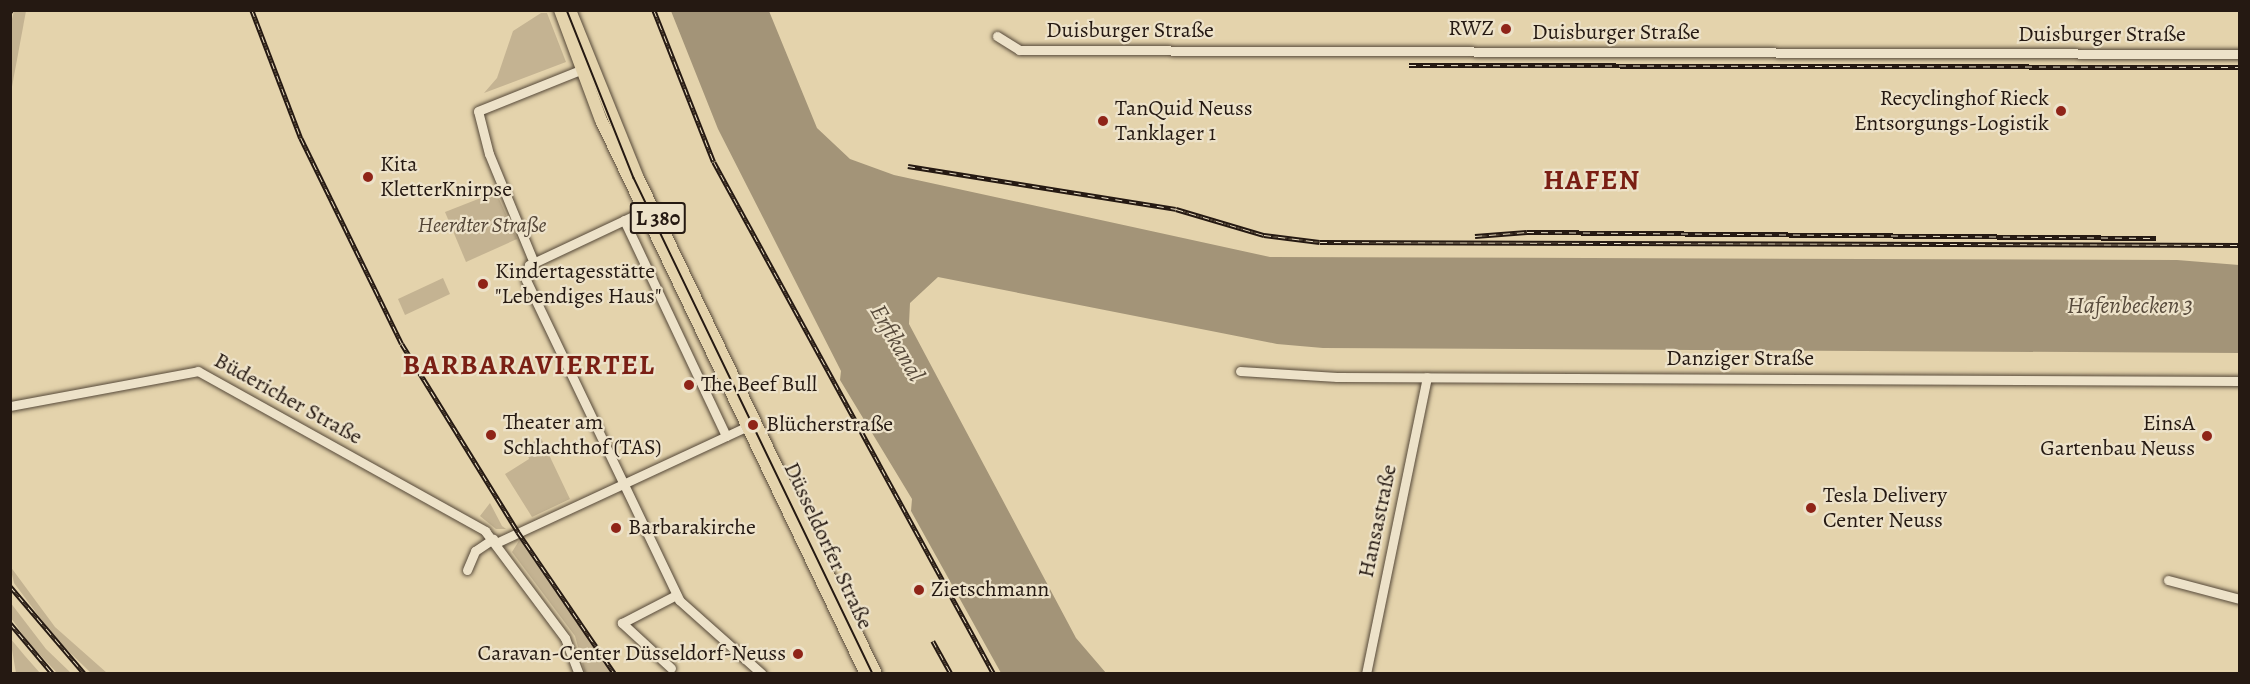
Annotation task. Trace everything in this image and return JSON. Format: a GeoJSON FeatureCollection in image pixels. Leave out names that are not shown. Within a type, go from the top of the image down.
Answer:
{"type":"FeatureCollection","features":[{"type":"Feature","properties":{"kind":"main road","name":"Düsseldorfer Straße"},"geometry":{"type":"LineString","coordinates":[[560,10],[648,209],[873,673]]}},
{"type":"Feature","properties":{"kind":"main road","name":"Düsseldorfer Straße"},"geometry":{"type":"LineString","coordinates":[[570,10],[585,68]]}},
{"type":"Feature","properties":{"kind":"street","name":"Duisburger Straße"},"geometry":{"type":"LineString","coordinates":[[997,36],[1012,48],[1028,50],[2240,54]]}},
{"type":"Feature","properties":{"kind":"street"},"geometry":{"type":"LineString","coordinates":[[534,262],[489,154],[478,111],[585,68]]}},
{"type":"Feature","properties":{"kind":"street"},"geometry":{"type":"LineString","coordinates":[[648,209],[534,262],[526,280],[676,595],[762,674]]}},
{"type":"Feature","properties":{"kind":"street"},"geometry":{"type":"LineString","coordinates":[[624,220],[726,436]]}},
{"type":"Feature","properties":{"kind":"street","name":"Büdericher Straße"},"geometry":{"type":"LineString","coordinates":[[10,406],[195,370],[477,525],[494,541],[565,638],[579,674]]}},
{"type":"Feature","properties":{"kind":"street","name":"Danziger Straße"},"geometry":{"type":"LineString","coordinates":[[1240,371],[1427,377],[2240,381]]}},
{"type":"Feature","properties":{"kind":"street","name":"Hansastraße"},"geometry":{"type":"LineString","coordinates":[[1366,674],[1427,377]]}},
{"type":"Feature","properties":{"kind":"street"},"geometry":{"type":"LineString","coordinates":[[467,570],[475,551],[494,541],[752,423]]}},
{"type":"Feature","properties":{"kind":"street"},"geometry":{"type":"LineString","coordinates":[[2168,580],[2240,599]]}},
{"type":"Feature","properties":{"kind":"street"},"geometry":{"type":"LineString","coordinates":[[671,668],[622,623],[676,595]]}},
{"type":"Feature","properties":{"kind":"green space"},"geometry":{"type":"Polygon","coordinates":[[[14,11],[26,11],[11,92],[10,27],[14,11]]]}},
{"type":"Feature","properties":{"kind":"green space"},"geometry":{"type":"Polygon","coordinates":[[[541,13],[547,13],[566,62],[484,93],[497,78],[513,31],[541,13]]]}},
{"type":"Feature","properties":{"kind":"green space","name":"Heerdter Straße"},"geometry":{"type":"Polygon","coordinates":[[[496,192],[517,239],[466,262],[445,212],[496,192]]]}},
{"type":"Feature","properties":{"kind":"green space"},"geometry":{"type":"Polygon","coordinates":[[[443,278],[450,294],[405,315],[398,299],[443,278]]]}},
{"type":"Feature","properties":{"kind":"green space"},"geometry":{"type":"Polygon","coordinates":[[[541,438],[570,499],[532,517],[505,474],[529,459],[525,446],[541,438]]]}},
{"type":"Feature","properties":{"kind":"green space"},"geometry":{"type":"Polygon","coordinates":[[[490,503],[502,526],[506,529],[496,529],[480,516],[490,503]]]}},
{"type":"Feature","properties":{"kind":"green space"},"geometry":{"type":"Polygon","coordinates":[[[520,539],[612,673],[585,673],[575,636],[512,552],[520,539]]]}},
{"type":"Feature","properties":{"kind":"green space"},"geometry":{"type":"Polygon","coordinates":[[[10,566],[55,627],[107,673],[91,673],[56,639],[14,583],[10,566]]]}},
{"type":"Feature","properties":{"kind":"green space"},"geometry":{"type":"Polygon","coordinates":[[[10,602],[46,649],[71,673],[57,673],[28,642],[11,618],[10,602]]]}},
{"type":"Feature","properties":{"kind":"green space"},"geometry":{"type":"Polygon","coordinates":[[[10,638],[25,656],[40,673],[16,673],[10,638]]]}},
{"type":"Feature","properties":{"kind":"water","name":"Hafenbecken 3"},"geometry":{"type":"Polygon","coordinates":[[[671,11],[769,11],[817,128],[850,159],[894,175],[1270,257],[2177,260],[2239,265],[2239,353],[1323,348],[1277,344],[938,277],[910,303],[909,324],[1076,638],[1106,673],[1001,673],[911,511],[912,499],[840,380],[841,371],[718,129],[671,11]]]}},
{"type":"Feature","properties":{"kind":"tram line"},"geometry":{"type":"LineString","coordinates":[[567,10],[634,178],[873,674]]}},
{"type":"Feature","properties":{"kind":"railway"},"geometry":{"type":"LineString","coordinates":[[252,10],[301,138],[402,344],[518,532],[615,674]]}},
{"type":"Feature","properties":{"kind":"railway"},"geometry":{"type":"LineString","coordinates":[[654,10],[714,162],[994,674]]}},
{"type":"Feature","properties":{"kind":"railway"},"geometry":{"type":"LineString","coordinates":[[1409,65],[2240,67]]}},
{"type":"Feature","properties":{"kind":"railway"},"geometry":{"type":"LineString","coordinates":[[908,166],[1176,209],[1264,235],[1320,242],[2240,245]]}},
{"type":"Feature","properties":{"kind":"railway"},"geometry":{"type":"LineString","coordinates":[[1475,236],[1527,232],[2156,238]]}},
{"type":"Feature","properties":{"kind":"railway"},"geometry":{"type":"LineString","coordinates":[[10,586],[85,674]]}},
{"type":"Feature","properties":{"kind":"railway"},"geometry":{"type":"LineString","coordinates":[[10,623],[53,674]]}},
{"type":"Feature","properties":{"kind":"railway"},"geometry":{"type":"LineString","coordinates":[[933,641],[951,674]]}},
{"type":"Feature","properties":{"kind":"place","name":"RWZ"},"geometry":{"type":"Point","coordinates":[1506,29]}},
{"type":"Feature","properties":{"kind":"place","name":"Recyclinghof Rieck Entsorgungs-Logistik"},"geometry":{"type":"Point","coordinates":[2061,111]}},
{"type":"Feature","properties":{"kind":"place","name":"TanQuid Neuss Tanklager 1"},"geometry":{"type":"Point","coordinates":[1103,121]}},
{"type":"Feature","properties":{"kind":"place","name":"Kita KletterKnirpse"},"geometry":{"type":"Point","coordinates":[368,177]}},
{"type":"Feature","properties":{"kind":"place","name":"Kindertagesstätte \"Lebendiges Haus\""},"geometry":{"type":"Point","coordinates":[483,284]}},
{"type":"Feature","properties":{"kind":"place","name":"The Beef Bull"},"geometry":{"type":"Point","coordinates":[689,385]}},
{"type":"Feature","properties":{"kind":"place","name":"Blücherstraße"},"geometry":{"type":"Point","coordinates":[753,425]}},
{"type":"Feature","properties":{"kind":"place","name":"Theater am Schlachthof (TAS)"},"geometry":{"type":"Point","coordinates":[491,435]}},
{"type":"Feature","properties":{"kind":"place","name":"EinsA Gartenbau Neuss"},"geometry":{"type":"Point","coordinates":[2207,436]}},
{"type":"Feature","properties":{"kind":"place","name":"Tesla Delivery Center Neuss"},"geometry":{"type":"Point","coordinates":[1811,508]}},
{"type":"Feature","properties":{"kind":"place","name":"Barbarakirche"},"geometry":{"type":"Point","coordinates":[616,528]}},
{"type":"Feature","properties":{"kind":"place","name":"Zietschmann"},"geometry":{"type":"Point","coordinates":[919,590]}},
{"type":"Feature","properties":{"kind":"place","name":"Caravan-Center Düsseldorf-Neuss"},"geometry":{"type":"Point","coordinates":[798,654]}},
{"type":"Feature","properties":{"kind":"district","name":"HAFEN"},"geometry":{"type":"Point","coordinates":[1592,180]}},
{"type":"Feature","properties":{"kind":"district","name":"BARBARAVIERTEL"},"geometry":{"type":"Point","coordinates":[529,365]}},
{"type":"Feature","properties":{"kind":"water label","name":"Erftkanal"},"geometry":{"type":"Point","coordinates":[897,343]}}]}
